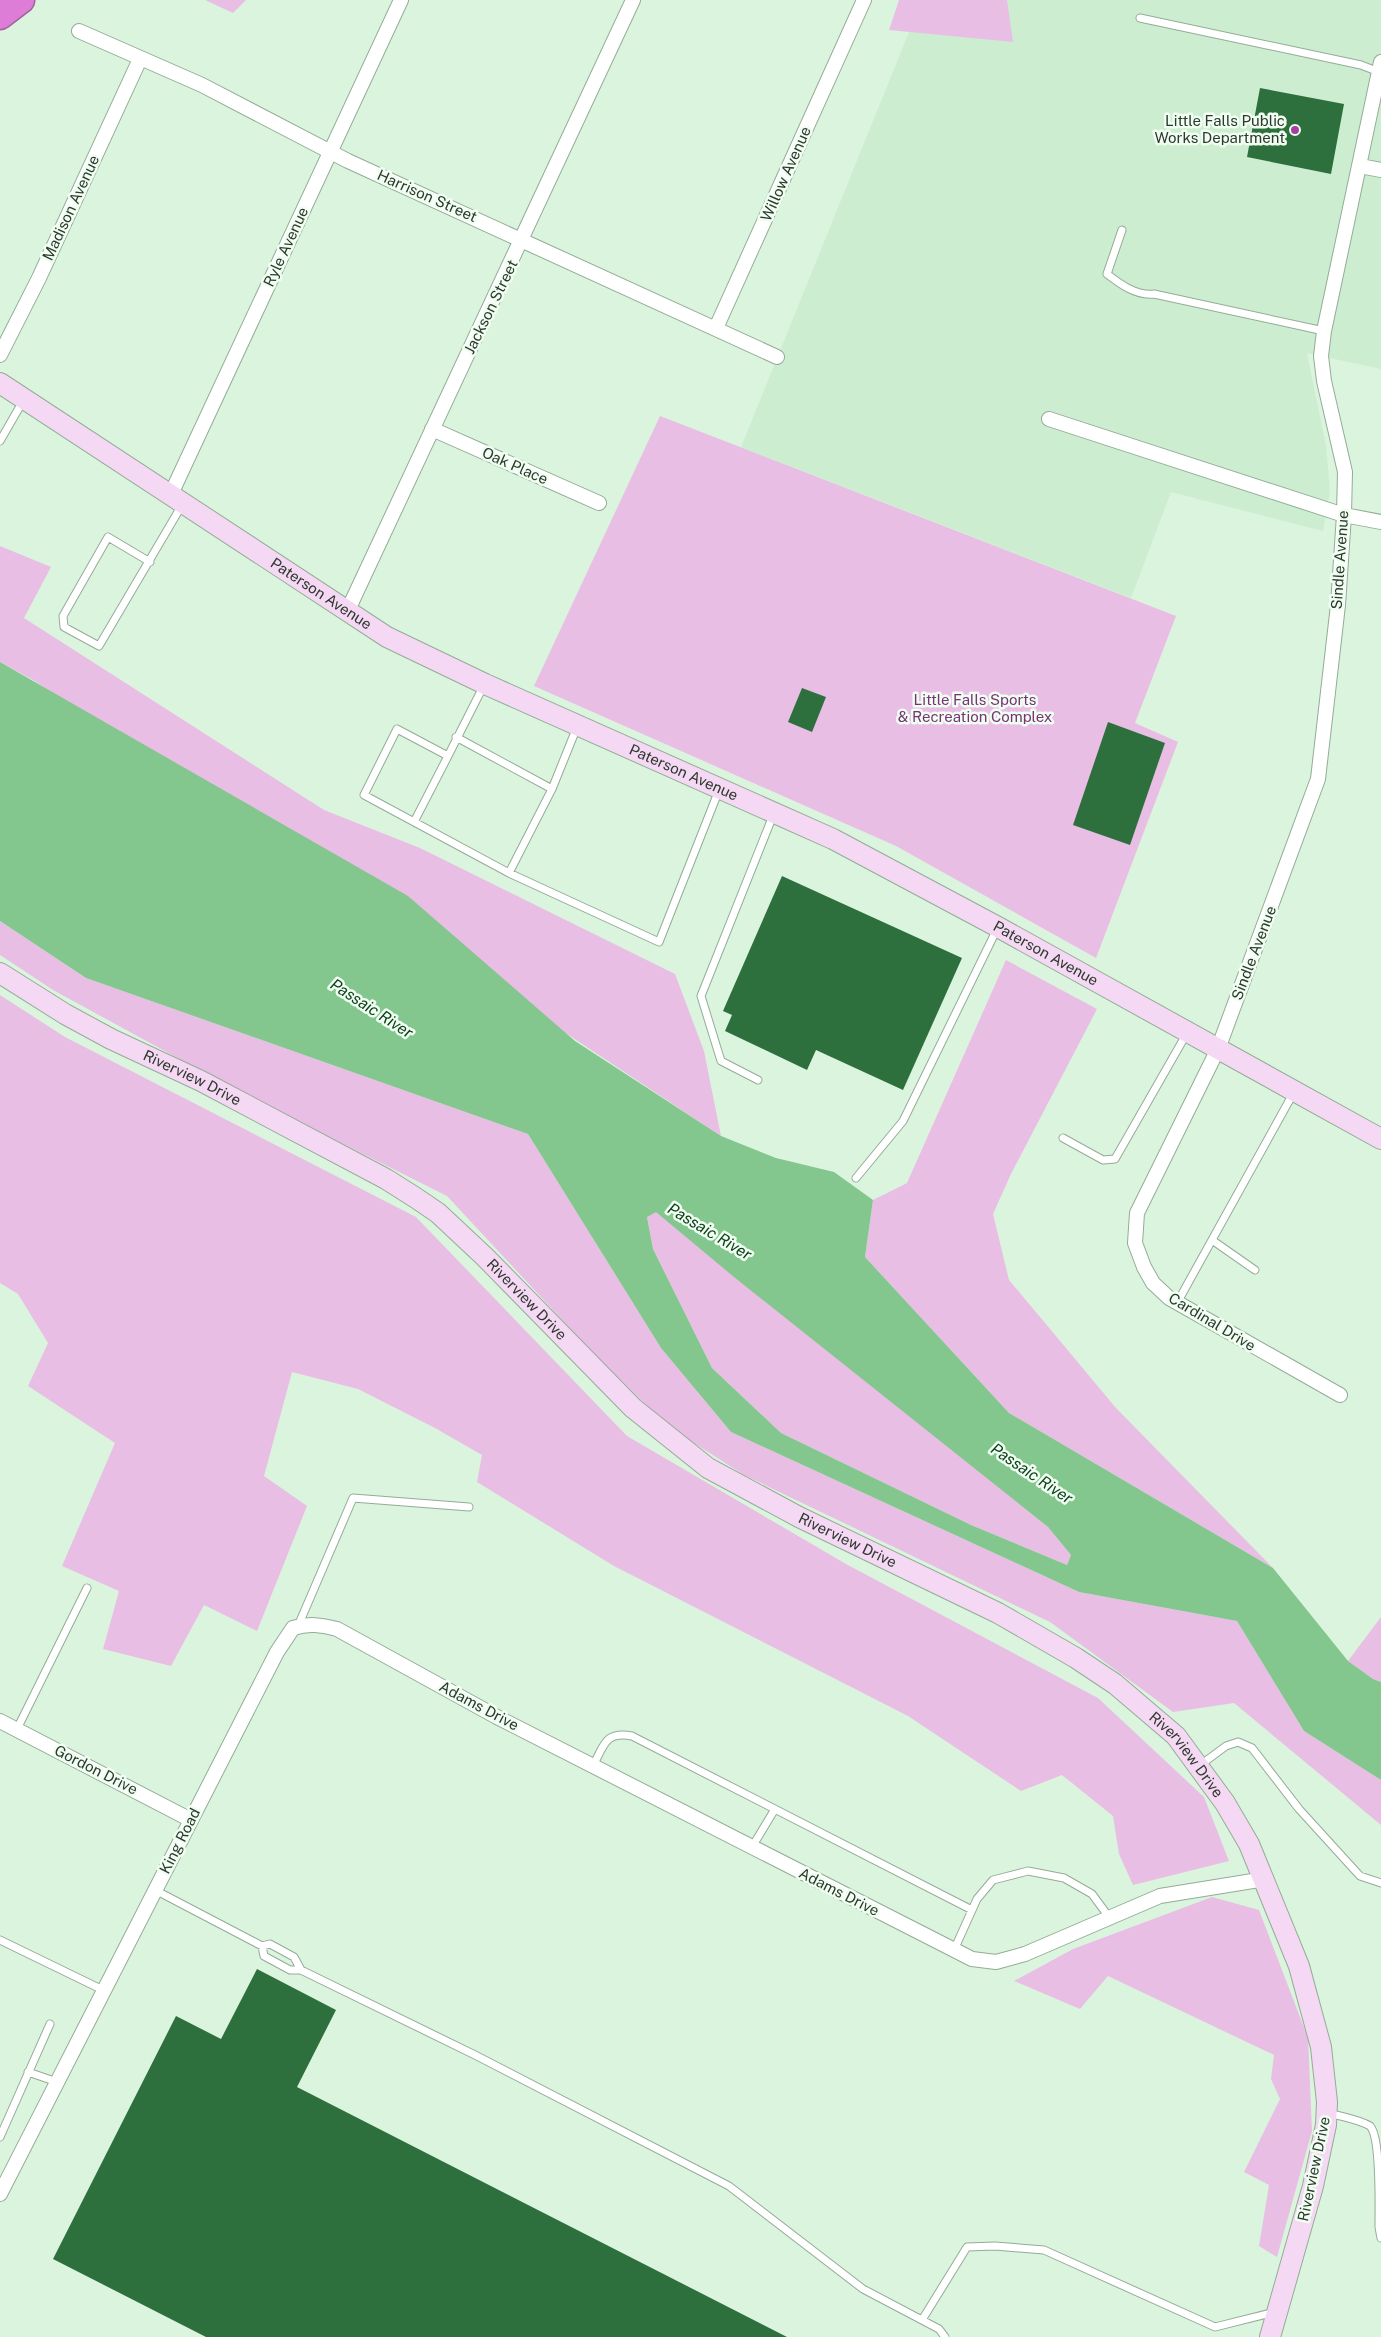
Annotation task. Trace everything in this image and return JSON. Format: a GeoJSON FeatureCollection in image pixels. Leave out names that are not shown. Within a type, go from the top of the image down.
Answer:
{"type":"FeatureCollection","features":[{"type":"Feature","properties":{"kind":"highway"},"geometry":{"type":"LineString","coordinates":[[0,16],[21,0]]}},
{"type":"Feature","properties":{"kind":"street","name":"Ryle Avenue"},"geometry":{"type":"LineString","coordinates":[[177,499],[331,151],[401,0]]}},
{"type":"Feature","properties":{"kind":"street","name":"Jackson Street"},"geometry":{"type":"LineString","coordinates":[[347,612],[633,0]]}},
{"type":"Feature","properties":{"kind":"street","name":"Willow Avenue"},"geometry":{"type":"LineString","coordinates":[[716,328],[864,0]]}},
{"type":"Feature","properties":{"kind":"street","name":"Harrison Street"},"geometry":{"type":"LineString","coordinates":[[79,31],[202,85],[331,151],[777,357]]}},
{"type":"Feature","properties":{"kind":"street","name":"Madison Avenue"},"geometry":{"type":"LineString","coordinates":[[0,355],[39,278],[140,59]]}},
{"type":"Feature","properties":{"kind":"street","name":"Sindle Avenue"},"geometry":{"type":"LineString","coordinates":[[1218,1049],[1318,779],[1338,605],[1345,472],[1324,381],[1321,356],[1324,331],[1380,67]]}},
{"type":"Feature","properties":{"kind":"street"},"geometry":{"type":"LineString","coordinates":[[1360,166],[1381,170]]}},
{"type":"Feature","properties":{"kind":"street","name":"Paterson Avenue"},"geometry":{"type":"LineString","coordinates":[[0,383],[387,637],[485,684],[859,852],[998,926],[1187,1033],[1381,1139]]}},
{"type":"Feature","properties":{"kind":"street"},"geometry":{"type":"LineString","coordinates":[[1049,419],[1344,515],[1381,522]]}},
{"type":"Feature","properties":{"kind":"street","name":"Oak Place"},"geometry":{"type":"LineString","coordinates":[[432,429],[599,502]]}},
{"type":"Feature","properties":{"kind":"street","name":"Riverview Drive"},"geometry":{"type":"LineString","coordinates":[[0,972],[65,1014],[111,1039],[201,1081],[386,1178],[438,1213],[485,1257],[633,1408],[708,1468],[799,1517],[998,1613],[1076,1658],[1143,1707],[1176,1736],[1224,1802],[1249,1844],[1265,1879],[1299,1966],[1321,2047],[1325,2075],[1326,2112],[1313,2186],[1270,2337]]}},
{"type":"Feature","properties":{"kind":"street","name":"Cardinal Drive"},"geometry":{"type":"LineString","coordinates":[[1218,1049],[1137,1213],[1134,1242],[1153,1283],[1177,1303],[1340,1395]]}},
{"type":"Feature","properties":{"kind":"street","name":"Adams Drive"},"geometry":{"type":"LineString","coordinates":[[298,1626],[318,1624],[337,1629],[593,1766],[972,1960],[996,1962],[1026,1954],[1142,1902],[1177,1892],[1265,1879]]}},
{"type":"Feature","properties":{"kind":"street","name":"King Road"},"geometry":{"type":"LineString","coordinates":[[0,2194],[5,2172],[57,2082],[277,1652],[293,1628],[298,1626]]}},
{"type":"Feature","properties":{"kind":"street","name":"Gordon Drive"},"geometry":{"type":"LineString","coordinates":[[0,1721],[191,1820]]}},
{"type":"Feature","properties":{"kind":"lane"},"geometry":{"type":"LineString","coordinates":[[1140,18],[1362,66],[1380,67]]}},
{"type":"Feature","properties":{"kind":"lane"},"geometry":{"type":"LineString","coordinates":[[1122,230],[1107,274],[1120,284],[1144,295],[1154,294],[1324,331]]}},
{"type":"Feature","properties":{"kind":"lane"},"geometry":{"type":"LineString","coordinates":[[0,442],[24,398]]}},
{"type":"Feature","properties":{"kind":"lane"},"geometry":{"type":"LineString","coordinates":[[150,562],[108,537],[63,616],[64,627],[99,646],[150,562],[177,499]]}},
{"type":"Feature","properties":{"kind":"lane"},"geometry":{"type":"LineString","coordinates":[[414,822],[456,737],[485,684]]}},
{"type":"Feature","properties":{"kind":"lane"},"geometry":{"type":"LineString","coordinates":[[509,873],[552,789],[578,726]]}},
{"type":"Feature","properties":{"kind":"lane"},"geometry":{"type":"LineString","coordinates":[[448,756],[397,729],[364,795],[509,873],[659,942],[720,789]]}},
{"type":"Feature","properties":{"kind":"lane"},"geometry":{"type":"LineString","coordinates":[[456,737],[552,789]]}},
{"type":"Feature","properties":{"kind":"lane"},"geometry":{"type":"LineString","coordinates":[[758,1080],[721,1061],[701,996],[774,813]]}},
{"type":"Feature","properties":{"kind":"lane"},"geometry":{"type":"LineString","coordinates":[[856,1178],[903,1121],[998,926]]}},
{"type":"Feature","properties":{"kind":"lane"},"geometry":{"type":"LineString","coordinates":[[1063,1138],[1103,1160],[1115,1159],[1187,1033]]}},
{"type":"Feature","properties":{"kind":"lane"},"geometry":{"type":"LineString","coordinates":[[1177,1303],[1294,1092]]}},
{"type":"Feature","properties":{"kind":"lane"},"geometry":{"type":"LineString","coordinates":[[1212,1240],[1255,1270]]}},
{"type":"Feature","properties":{"kind":"lane"},"geometry":{"type":"LineString","coordinates":[[298,1626],[354,1498],[469,1507]]}},
{"type":"Feature","properties":{"kind":"lane"},"geometry":{"type":"LineString","coordinates":[[17,1730],[87,1588]]}},
{"type":"Feature","properties":{"kind":"lane"},"geometry":{"type":"LineString","coordinates":[[593,1766],[607,1739],[618,1734],[632,1736],[972,1910]]}},
{"type":"Feature","properties":{"kind":"lane"},"geometry":{"type":"LineString","coordinates":[[1199,1766],[1226,1746],[1238,1742],[1252,1748],[1299,1809],[1360,1876],[1381,1883]]}},
{"type":"Feature","properties":{"kind":"lane"},"geometry":{"type":"LineString","coordinates":[[752,1847],[775,1809]]}},
{"type":"Feature","properties":{"kind":"lane"},"geometry":{"type":"LineString","coordinates":[[954,1950],[976,1898],[992,1880],[1028,1871],[1064,1878],[1092,1894],[1109,1917]]}},
{"type":"Feature","properties":{"kind":"lane"},"geometry":{"type":"LineString","coordinates":[[155,1890],[262,1946],[270,1944],[294,1957],[301,1970]]}},
{"type":"Feature","properties":{"kind":"lane"},"geometry":{"type":"LineString","coordinates":[[0,1940],[104,1991]]}},
{"type":"Feature","properties":{"kind":"lane"},"geometry":{"type":"LineString","coordinates":[[262,1946],[264,1956],[290,1970],[301,1970],[475,2055],[729,2186],[863,2289],[939,2329],[945,2337]]}},
{"type":"Feature","properties":{"kind":"lane"},"geometry":{"type":"LineString","coordinates":[[0,2137],[50,2024]]}},
{"type":"Feature","properties":{"kind":"lane"},"geometry":{"type":"LineString","coordinates":[[28,2072],[57,2082]]}},
{"type":"Feature","properties":{"kind":"lane"},"geometry":{"type":"LineString","coordinates":[[1326,2112],[1370,2126],[1377,2133],[1381,2148],[1378,2227],[1381,2238]]}},
{"type":"Feature","properties":{"kind":"lane"},"geometry":{"type":"LineString","coordinates":[[922,2320],[967,2247],[995,2246],[1044,2250],[1215,2327],[1277,2312]]}},
{"type":"Feature","properties":{"kind":"shaded area"},"geometry":{"type":"Polygon","coordinates":[[[922,0],[1381,0],[1381,369],[1307,353],[1326,446],[1330,491],[1323,531],[1171,492],[1131,598],[741,447],[922,0]]]}},
{"type":"Feature","properties":{"kind":"green space"},"geometry":{"type":"Polygon","coordinates":[[[205,0],[246,0],[233,13],[205,0]]]}},
{"type":"Feature","properties":{"kind":"green space"},"geometry":{"type":"Polygon","coordinates":[[[899,0],[1007,0],[1013,42],[889,30],[899,0]]]}},
{"type":"Feature","properties":{"kind":"green space","name":"Little Falls Sports & Recreation Complex"},"geometry":{"type":"Polygon","coordinates":[[[660,416],[1176,616],[1135,723],[1178,742],[1096,958],[896,846],[534,686],[660,416]]]}},
{"type":"Feature","properties":{"kind":"green space"},"geometry":{"type":"Polygon","coordinates":[[[0,546],[51,567],[24,618],[324,810],[420,848],[675,974],[704,1051],[721,1136],[33,680],[0,662],[0,546]]]}},
{"type":"Feature","properties":{"kind":"green space"},"geometry":{"type":"Polygon","coordinates":[[[0,921],[86,978],[528,1134],[661,1348],[731,1432],[1079,1592],[1237,1621],[1304,1731],[1381,1780],[1381,1825],[1234,1703],[1173,1712],[1050,1622],[744,1475],[666,1425],[580,1339],[447,1196],[251,1098],[53,990],[0,955],[0,921]]]}},
{"type":"Feature","properties":{"kind":"green space"},"geometry":{"type":"Polygon","coordinates":[[[1006,960],[1097,1009],[1011,1174],[993,1214],[1009,1280],[1116,1408],[1273,1568],[1009,1413],[865,1257],[873,1200],[907,1183],[1006,960]]]}},
{"type":"Feature","properties":{"kind":"green space"},"geometry":{"type":"Polygon","coordinates":[[[0,995],[65,1037],[416,1217],[627,1436],[846,1564],[1098,1698],[1204,1797],[1229,1861],[1133,1885],[1119,1854],[1113,1816],[1062,1775],[1021,1791],[908,1716],[614,1566],[477,1482],[482,1455],[435,1428],[358,1389],[292,1372],[264,1476],[307,1506],[257,1631],[204,1605],[171,1666],[103,1649],[119,1591],[62,1566],[115,1443],[28,1386],[48,1343],[18,1294],[0,1283],[0,995]]]}},
{"type":"Feature","properties":{"kind":"green space"},"geometry":{"type":"Polygon","coordinates":[[[656,1211],[1048,1527],[1071,1555],[1067,1565],[971,1525],[781,1433],[712,1368],[653,1249],[647,1216],[656,1211]]]}},
{"type":"Feature","properties":{"kind":"green space"},"geometry":{"type":"Polygon","coordinates":[[[1381,1617],[1381,1682],[1373,1679],[1348,1661],[1381,1617]]]}},
{"type":"Feature","properties":{"kind":"green space"},"geometry":{"type":"Polygon","coordinates":[[[1212,1897],[1259,1910],[1308,2038],[1312,2131],[1277,2257],[1259,2246],[1269,2185],[1244,2172],[1280,2099],[1271,2079],[1274,2055],[1108,1976],[1080,2009],[1014,1981],[1073,1949],[1212,1897]]]}},
{"type":"Feature","properties":{"kind":"water","name":"Passaic River"},"geometry":{"type":"Polygon","coordinates":[[[0,662],[408,896],[575,1041],[721,1136],[776,1158],[834,1172],[873,1200],[865,1257],[1009,1413],[1273,1568],[1348,1661],[1373,1679],[1381,1682],[1381,1780],[1304,1731],[1237,1621],[1079,1592],[731,1432],[661,1348],[528,1134],[86,978],[0,921],[0,662]],[[656,1212],[647,1217],[653,1249],[712,1368],[781,1433],[971,1525],[1067,1565],[1071,1555],[1048,1527],[734,1277],[656,1212]]]}},
{"type":"Feature","properties":{"kind":"building","name":"Little Falls Public Works Department"},"geometry":{"type":"Polygon","coordinates":[[[1260,88],[1344,104],[1331,174],[1247,157],[1260,88]]]}},
{"type":"Feature","properties":{"kind":"building"},"geometry":{"type":"Polygon","coordinates":[[[802,688],[826,697],[812,732],[788,722],[802,688]]]}},
{"type":"Feature","properties":{"kind":"building"},"geometry":{"type":"Polygon","coordinates":[[[1108,722],[1165,743],[1130,845],[1073,825],[1108,722]]]}},
{"type":"Feature","properties":{"kind":"building"},"geometry":{"type":"Polygon","coordinates":[[[782,876],[962,958],[903,1090],[816,1050],[807,1070],[725,1031],[732,1015],[723,1011],[782,876]]]}},
{"type":"Feature","properties":{"kind":"building"},"geometry":{"type":"Polygon","coordinates":[[[257,1969],[336,2010],[297,2087],[787,2337],[206,2337],[53,2259],[176,2016],[221,2039],[257,1969]]]}},
{"type":"Feature","properties":{"kind":"place","name":"Little Falls Public Works Department"},"geometry":{"type":"Point","coordinates":[1295,130]}}]}
